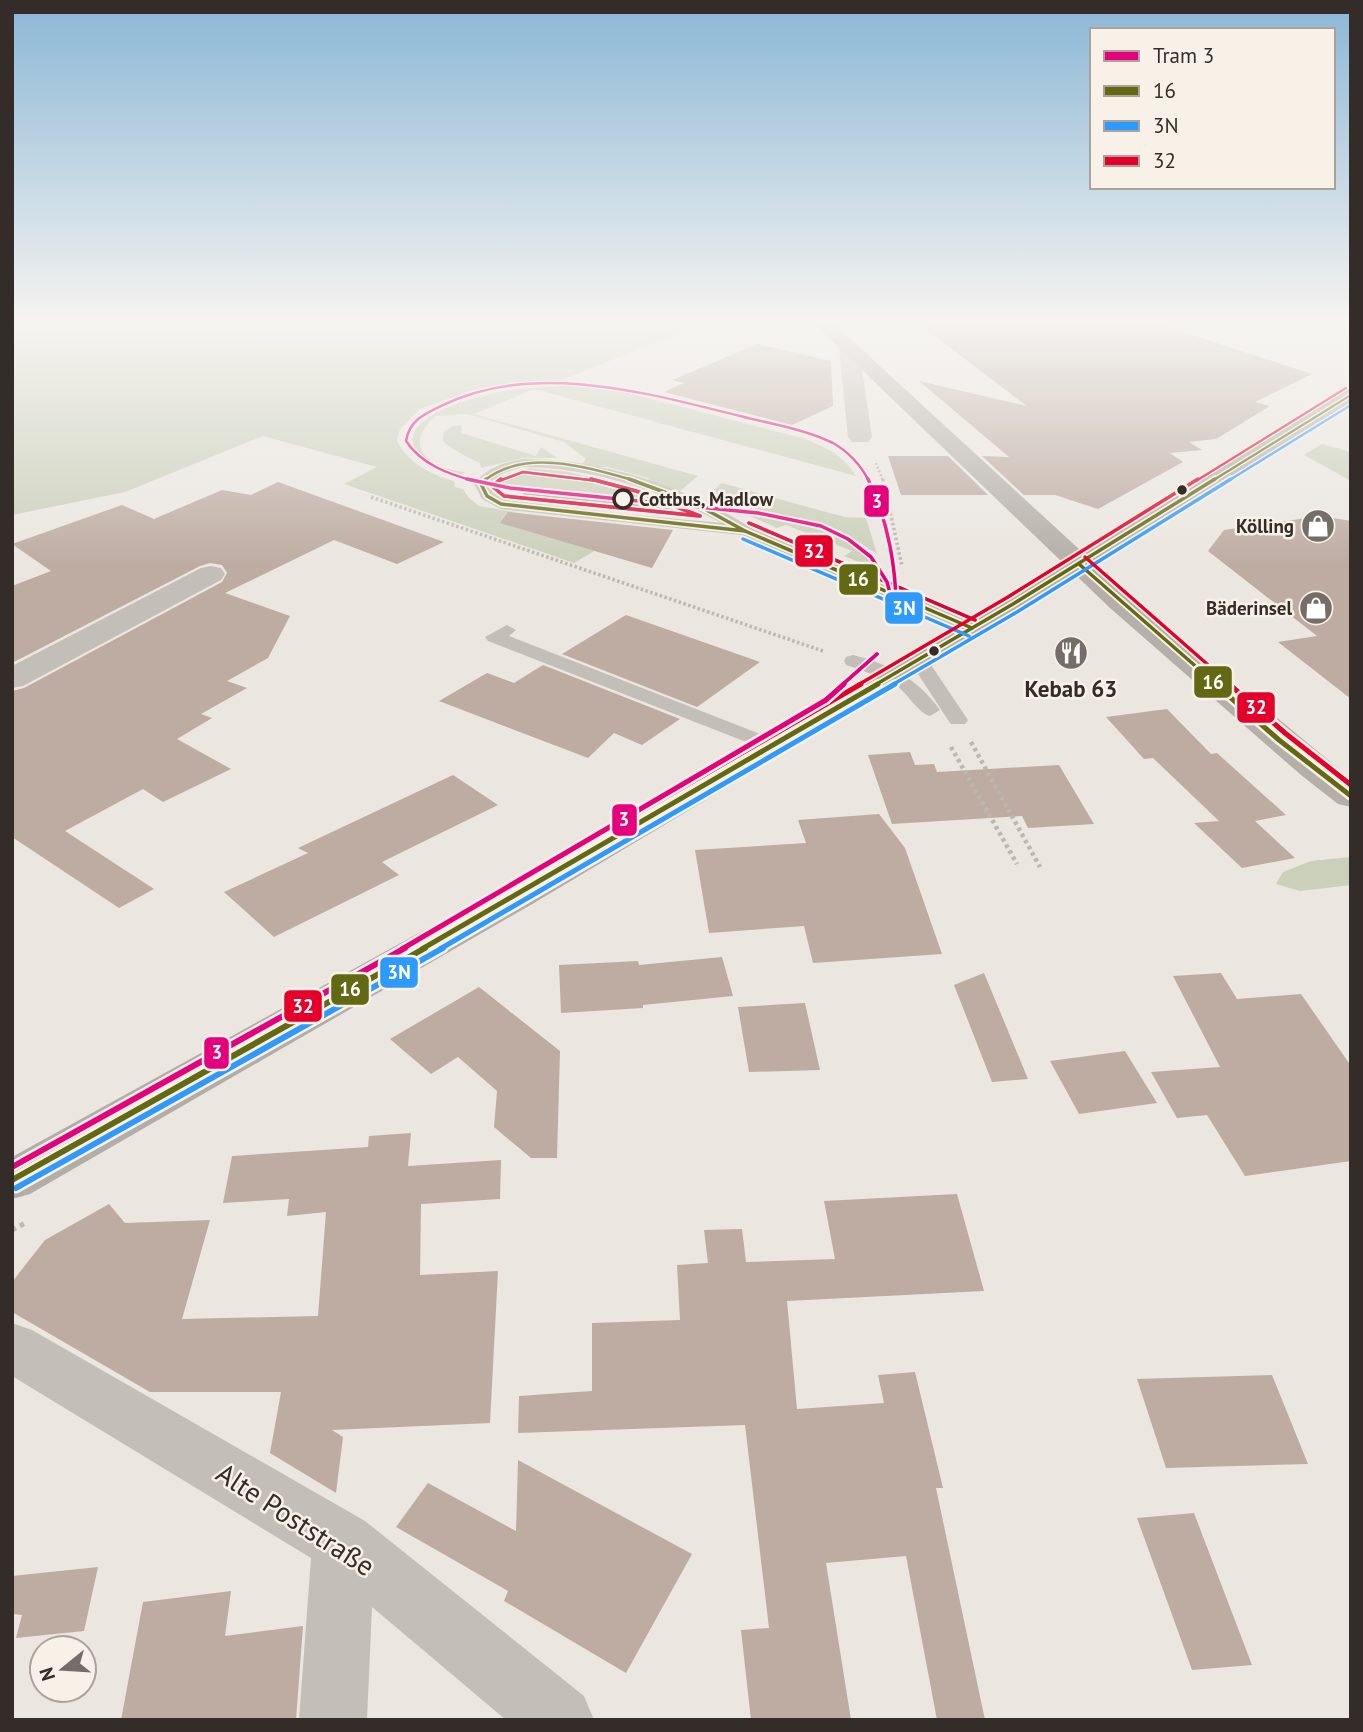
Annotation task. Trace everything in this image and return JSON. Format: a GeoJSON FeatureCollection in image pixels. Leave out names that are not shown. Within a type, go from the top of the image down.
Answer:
{"type":"FeatureCollection","features":[{"type":"Feature","properties":{"kind":"main road"},"geometry":{"type":"LineString","coordinates":[[907,403],[1079,564],[1279,740],[1351,796]]}},
{"type":"Feature","properties":{"kind":"main road"},"geometry":{"type":"LineString","coordinates":[[12,1180],[520,894],[1079,564],[1338,403]]}},
{"type":"Feature","properties":{"kind":"street"},"geometry":{"type":"LineString","coordinates":[[856,403],[860,437]]}},
{"type":"Feature","properties":{"kind":"street"},"geometry":{"type":"LineString","coordinates":[[12,679],[211,574]]}},
{"type":"Feature","properties":{"kind":"street","name":"Alte Poststraße"},"geometry":{"type":"LineString","coordinates":[[12,1347],[343,1543],[560,1720]]}},
{"type":"Feature","properties":{"kind":"street"},"geometry":{"type":"LineString","coordinates":[[333,1720],[343,1543]]}},
{"type":"Feature","properties":{"kind":"lane"},"geometry":{"type":"LineString","coordinates":[[745,531],[622,519],[501,503],[487,496],[481,484],[490,474],[513,465],[537,463],[571,466],[695,503],[731,519],[745,531],[972,628]]}},
{"type":"Feature","properties":{"kind":"lane"},"geometry":{"type":"LineString","coordinates":[[507,630],[494,637],[771,745]]}},
{"type":"Feature","properties":{"kind":"lane"},"geometry":{"type":"LineString","coordinates":[[853,661],[905,667],[958,720]]}},
{"type":"Feature","properties":{"kind":"lane"},"geometry":{"type":"LineString","coordinates":[[905,667],[930,710]]}},
{"type":"Feature","properties":{"kind":"path"},"geometry":{"type":"LineString","coordinates":[[860,437],[862,447],[874,458],[882,475],[904,571]]}},
{"type":"Feature","properties":{"kind":"path"},"geometry":{"type":"LineString","coordinates":[[371,496],[853,661]]}},
{"type":"Feature","properties":{"kind":"path"},"geometry":{"type":"LineString","coordinates":[[930,710],[1017,864]]}},
{"type":"Feature","properties":{"kind":"path"},"geometry":{"type":"LineString","coordinates":[[958,720],[1040,867]]}},
{"type":"Feature","properties":{"kind":"green space"},"geometry":{"type":"Polygon","coordinates":[[[12,403],[437,403],[420,409],[400,429],[397,441],[414,462],[454,481],[455,487],[463,489],[479,506],[601,527],[601,547],[574,563],[344,484],[377,467],[263,436],[125,492],[12,515],[12,403]]]}},
{"type":"Feature","properties":{"kind":"green space"},"geometry":{"type":"Polygon","coordinates":[[[501,403],[474,414],[698,476],[679,492],[651,484],[648,478],[608,467],[582,464],[586,459],[564,442],[467,414],[436,416],[425,427],[420,437],[420,446],[431,461],[465,472],[459,476],[430,462],[416,449],[413,436],[420,425],[452,405],[501,403]]]}},
{"type":"Feature","properties":{"kind":"green space"},"geometry":{"type":"Polygon","coordinates":[[[585,403],[666,403],[805,439],[834,453],[856,476],[585,403]]]}},
{"type":"Feature","properties":{"kind":"green space"},"geometry":{"type":"Polygon","coordinates":[[[462,425],[461,433],[536,456],[541,447],[557,458],[522,458],[481,468],[480,463],[443,441],[444,432],[452,426],[462,425]]]}},
{"type":"Feature","properties":{"kind":"green space"},"geometry":{"type":"Polygon","coordinates":[[[1322,444],[1351,452],[1351,481],[1304,455],[1322,444]]]}},
{"type":"Feature","properties":{"kind":"green space"},"geometry":{"type":"Polygon","coordinates":[[[530,468],[569,472],[677,501],[500,484],[503,477],[530,468]]]}},
{"type":"Feature","properties":{"kind":"green space"},"geometry":{"type":"Polygon","coordinates":[[[722,483],[844,517],[866,518],[877,554],[827,525],[712,500],[711,492],[722,483]]]}},
{"type":"Feature","properties":{"kind":"green space"},"geometry":{"type":"Polygon","coordinates":[[[748,515],[800,524],[835,536],[865,556],[876,569],[844,556],[852,551],[786,525],[777,528],[748,515]]]}},
{"type":"Feature","properties":{"kind":"green space"},"geometry":{"type":"Polygon","coordinates":[[[1351,857],[1351,885],[1300,891],[1276,884],[1283,872],[1311,861],[1351,857]]]}},
{"type":"Feature","properties":{"kind":"building"},"geometry":{"type":"Polygon","coordinates":[[[706,403],[833,403],[833,406],[792,425],[706,403]]]}},
{"type":"Feature","properties":{"kind":"building"},"geometry":{"type":"Polygon","coordinates":[[[945,403],[1013,403],[1027,406],[1023,403],[1258,403],[1270,406],[1216,439],[1189,442],[1202,450],[1170,453],[1183,462],[1098,509],[1055,495],[1024,495],[982,456],[1009,457],[945,403]]]}},
{"type":"Feature","properties":{"kind":"building"},"geometry":{"type":"Polygon","coordinates":[[[888,456],[948,456],[988,495],[901,495],[888,456]]]}},
{"type":"Feature","properties":{"kind":"building"},"geometry":{"type":"Polygon","coordinates":[[[278,482],[444,542],[397,564],[334,540],[225,593],[290,616],[268,658],[227,681],[247,688],[201,714],[212,718],[177,739],[231,769],[163,802],[143,789],[65,831],[154,889],[119,908],[12,837],[12,691],[24,688],[222,582],[227,573],[222,565],[210,563],[200,566],[12,663],[12,586],[51,571],[12,544],[122,505],[154,519],[222,490],[251,495],[278,482]]]}},
{"type":"Feature","properties":{"kind":"building"},"geometry":{"type":"Polygon","coordinates":[[[524,493],[684,509],[680,517],[519,499],[524,493]]]}},
{"type":"Feature","properties":{"kind":"building"},"geometry":{"type":"Polygon","coordinates":[[[508,512],[673,530],[652,568],[500,523],[508,512]]]}},
{"type":"Feature","properties":{"kind":"building","name":"Bäderinsel"},"geometry":{"type":"Polygon","coordinates":[[[1320,516],[1351,521],[1351,699],[1278,642],[1317,636],[1208,551],[1224,530],[1320,516]]]}},
{"type":"Feature","properties":{"kind":"building"},"geometry":{"type":"Polygon","coordinates":[[[626,615],[760,662],[697,707],[562,654],[626,615]]]}},
{"type":"Feature","properties":{"kind":"building"},"geometry":{"type":"Polygon","coordinates":[[[543,665],[680,719],[642,745],[614,733],[588,758],[439,701],[487,673],[514,683],[543,665]]]}},
{"type":"Feature","properties":{"kind":"building"},"geometry":{"type":"Polygon","coordinates":[[[1167,709],[1211,754],[1217,753],[1286,815],[1255,821],[1295,858],[1242,868],[1194,823],[1219,821],[1153,758],[1144,759],[1106,717],[1167,709]]]}},
{"type":"Feature","properties":{"kind":"building"},"geometry":{"type":"Polygon","coordinates":[[[910,752],[915,765],[934,764],[937,772],[1059,765],[1094,824],[1028,828],[1022,816],[892,824],[868,755],[910,752]]]}},
{"type":"Feature","properties":{"kind":"building"},"geometry":{"type":"Polygon","coordinates":[[[453,775],[498,805],[382,862],[399,875],[274,937],[224,892],[308,853],[298,848],[453,775]]]}},
{"type":"Feature","properties":{"kind":"building"},"geometry":{"type":"Polygon","coordinates":[[[879,814],[905,848],[942,954],[813,963],[804,926],[709,933],[695,850],[806,843],[798,820],[879,814]]]}},
{"type":"Feature","properties":{"kind":"building"},"geometry":{"type":"Polygon","coordinates":[[[722,957],[733,996],[643,1005],[643,1008],[561,1013],[559,965],[638,961],[639,965],[722,957]]]}},
{"type":"Feature","properties":{"kind":"building"},"geometry":{"type":"Polygon","coordinates":[[[984,973],[1028,1079],[992,1082],[954,985],[984,973]]]}},
{"type":"Feature","properties":{"kind":"building"},"geometry":{"type":"Polygon","coordinates":[[[1221,973],[1237,999],[1301,994],[1351,1066],[1351,1161],[1245,1176],[1207,1115],[1177,1118],[1151,1072],[1220,1067],[1173,976],[1221,973]]]}},
{"type":"Feature","properties":{"kind":"building"},"geometry":{"type":"Polygon","coordinates":[[[479,987],[560,1051],[557,1158],[531,1158],[494,1127],[497,1091],[458,1057],[431,1074],[390,1039],[479,987]]]}},
{"type":"Feature","properties":{"kind":"building"},"geometry":{"type":"Polygon","coordinates":[[[805,1003],[820,1070],[749,1072],[738,1007],[805,1003]]]}},
{"type":"Feature","properties":{"kind":"building"},"geometry":{"type":"Polygon","coordinates":[[[1125,1051],[1157,1103],[1079,1114],[1050,1061],[1125,1051]]]}},
{"type":"Feature","properties":{"kind":"building"},"geometry":{"type":"Polygon","coordinates":[[[411,1133],[408,1166],[501,1160],[500,1199],[421,1204],[420,1275],[498,1271],[490,1423],[332,1430],[343,1437],[336,1493],[270,1453],[281,1392],[150,1392],[12,1312],[12,1282],[45,1240],[109,1204],[125,1223],[210,1220],[182,1319],[318,1316],[326,1212],[287,1216],[289,1199],[223,1203],[232,1156],[368,1147],[369,1136],[411,1133]]]}},
{"type":"Feature","properties":{"kind":"building"},"geometry":{"type":"Polygon","coordinates":[[[957,1194],[984,1291],[787,1301],[797,1409],[884,1403],[878,1375],[915,1372],[943,1488],[936,1488],[985,1720],[937,1720],[906,1556],[826,1563],[851,1720],[751,1720],[741,1630],[769,1628],[745,1425],[518,1433],[519,1396],[592,1391],[592,1323],[680,1320],[677,1265],[708,1263],[704,1230],[742,1229],[746,1262],[835,1259],[824,1201],[957,1194]]]}},
{"type":"Feature","properties":{"kind":"building"},"geometry":{"type":"Polygon","coordinates":[[[1272,1375],[1308,1464],[1166,1468],[1137,1379],[1272,1375]]]}},
{"type":"Feature","properties":{"kind":"building"},"geometry":{"type":"Polygon","coordinates":[[[518,1460],[692,1554],[626,1673],[504,1601],[508,1591],[396,1527],[428,1483],[516,1531],[518,1460]]]}},
{"type":"Feature","properties":{"kind":"building"},"geometry":{"type":"Polygon","coordinates":[[[1194,1513],[1252,1665],[1192,1670],[1137,1518],[1194,1513]]]}},
{"type":"Feature","properties":{"kind":"building"},"geometry":{"type":"Polygon","coordinates":[[[98,1567],[84,1631],[28,1634],[28,1637],[16,1638],[22,1615],[12,1614],[12,1576],[98,1567]]]}},
{"type":"Feature","properties":{"kind":"building"},"geometry":{"type":"Polygon","coordinates":[[[231,1591],[225,1636],[303,1626],[296,1720],[121,1720],[143,1602],[231,1591]]]}},
{"type":"Feature","properties":{"kind":"tram line","name":"3"},"geometry":{"type":"LineString","coordinates":[[447,403],[422,415],[408,428],[406,441],[413,453],[447,472],[489,485],[758,513],[821,526],[848,539],[871,557],[887,582],[896,615],[895,579],[880,509],[863,470],[854,458],[832,443],[808,433],[682,403]]}},
{"type":"Feature","properties":{"kind":"tram line","name":"3"},"geometry":{"type":"LineString","coordinates":[[826,700],[877,654]]}},
{"type":"Feature","properties":{"kind":"tram line","name":"3"},"geometry":{"type":"LineString","coordinates":[[826,700],[877,654]]}},
{"type":"Feature","properties":{"kind":"tram line","name":"3"},"geometry":{"type":"LineString","coordinates":[[12,1167],[462,916],[826,700]]}},
{"type":"Feature","properties":{"kind":"transit line","name":"32"},"geometry":{"type":"LineString","coordinates":[[12,1170],[516,886],[1008,597],[1322,403]]}},
{"type":"Feature","properties":{"kind":"transit line","name":"16"},"geometry":{"type":"LineString","coordinates":[[12,1180],[520,894],[1013,604],[1338,403]]}},
{"type":"Feature","properties":{"kind":"transit line","name":"3N"},"geometry":{"type":"LineString","coordinates":[[16,1188],[524,902],[1017,612],[1351,405]]}},
{"type":"Feature","properties":{"kind":"transit line","name":"16"},"geometry":{"type":"LineString","coordinates":[[522,463],[580,468],[638,482],[694,503],[745,531],[501,504],[487,496],[481,484],[500,470],[522,463]]}},
{"type":"Feature","properties":{"kind":"transit line","name":"3N"},"geometry":{"type":"LineString","coordinates":[[523,472],[591,479],[636,491],[700,516],[504,496],[492,486],[503,478],[523,472]]}},
{"type":"Feature","properties":{"kind":"transit line","name":"32"},"geometry":{"type":"LineString","coordinates":[[523,472],[591,479],[636,491],[700,516],[504,496],[492,486],[503,478],[523,472]]}},
{"type":"Feature","properties":{"kind":"transit line","name":"3N"},"geometry":{"type":"LineString","coordinates":[[749,523],[975,620]]}},
{"type":"Feature","properties":{"kind":"transit line","name":"32"},"geometry":{"type":"LineString","coordinates":[[749,523],[975,620]]}},
{"type":"Feature","properties":{"kind":"transit line","name":"16"},"geometry":{"type":"LineString","coordinates":[[745,531],[972,628]]}},
{"type":"Feature","properties":{"kind":"transit line","name":"3N"},"geometry":{"type":"LineString","coordinates":[[743,539],[969,636]]}},
{"type":"Feature","properties":{"kind":"transit line","name":"32"},"geometry":{"type":"LineString","coordinates":[[1085,557],[1285,733],[1351,785]]}},
{"type":"Feature","properties":{"kind":"transit line","name":"16"},"geometry":{"type":"LineString","coordinates":[[1079,564],[1279,740],[1351,796]]}},
{"type":"Feature","properties":{"kind":"place","name":"Cottbus, Madlow"},"geometry":{"type":"Point","coordinates":[623,499]}},
{"type":"Feature","properties":{"kind":"place","name":"Kölling"},"geometry":{"type":"Point","coordinates":[1318,526]}},
{"type":"Feature","properties":{"kind":"place","name":"Bäderinsel"},"geometry":{"type":"Point","coordinates":[1316,608]}},
{"type":"Feature","properties":{"kind":"place","name":"Kebab 63"},"geometry":{"type":"Point","coordinates":[1071,653]}}]}
